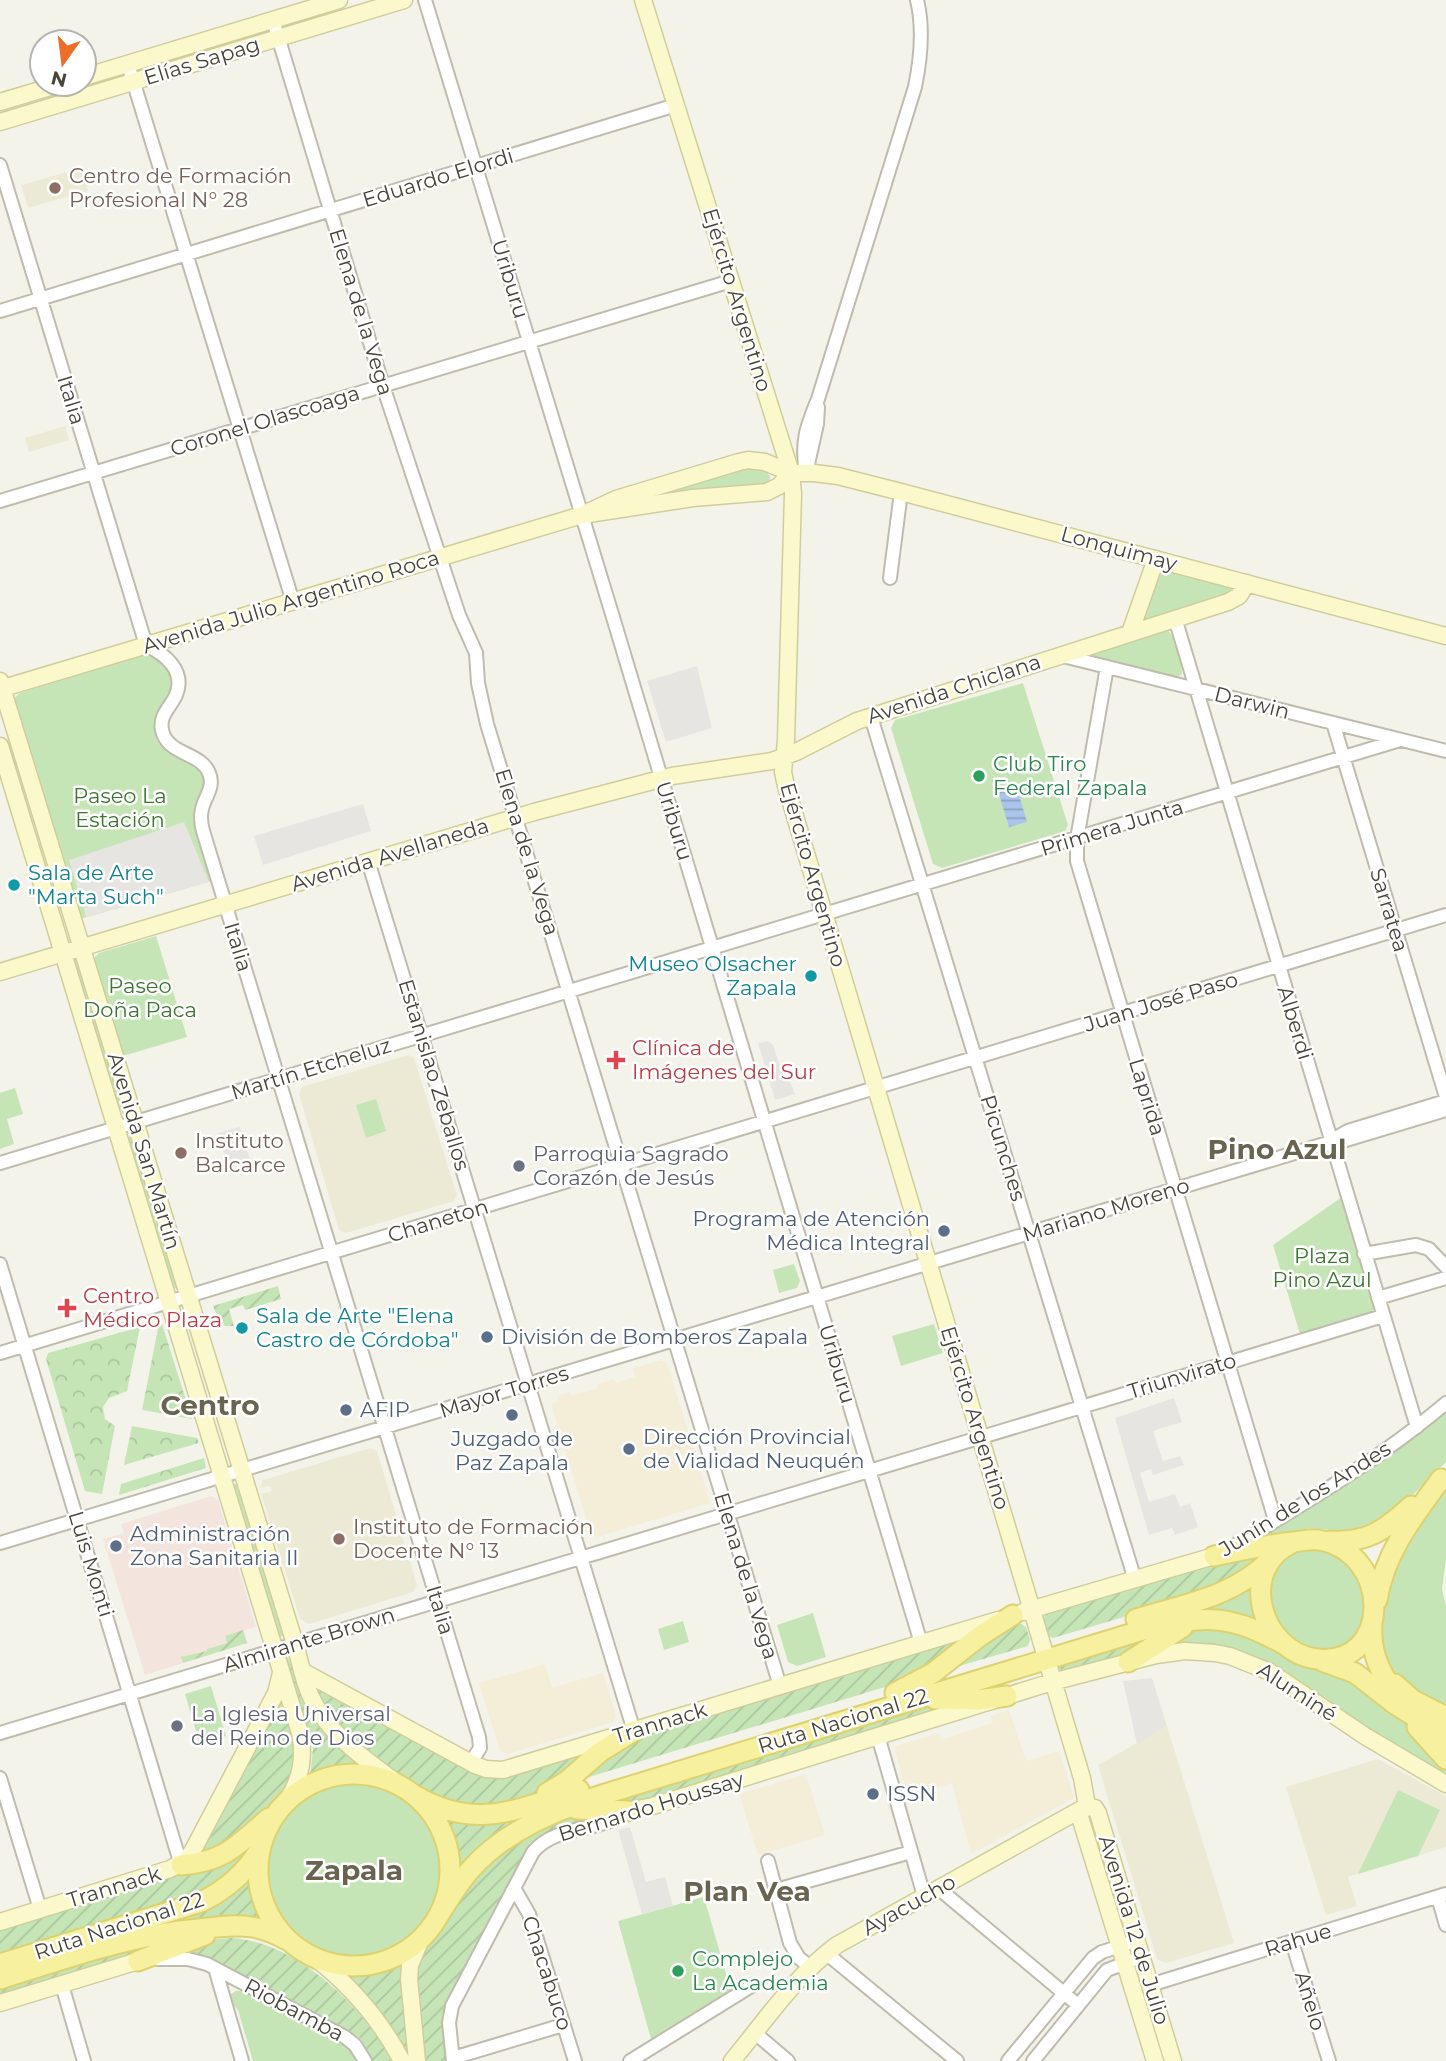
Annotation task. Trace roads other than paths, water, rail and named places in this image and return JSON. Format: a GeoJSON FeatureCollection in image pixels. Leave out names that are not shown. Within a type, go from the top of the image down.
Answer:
{"type":"FeatureCollection","features":[{"type":"Feature","properties":{"kind":"main road","name":"Elías Sapag"},"geometry":{"type":"LineString","coordinates":[[98,73],[339,0]]}},
{"type":"Feature","properties":{"kind":"main road","name":"Elías Sapag"},"geometry":{"type":"LineString","coordinates":[[0,122],[404,0]]}},
{"type":"Feature","properties":{"kind":"main road","name":"Ejército Argentino"},"geometry":{"type":"LineString","coordinates":[[643,0],[731,281],[798,473],[793,502],[783,772],[786,786],[1044,1654]]}},
{"type":"Feature","properties":{"kind":"main road"},"geometry":{"type":"LineString","coordinates":[[0,102],[28,94]]}},
{"type":"Feature","properties":{"kind":"main road","name":"Avenida Julio Argentino Roca"},"geometry":{"type":"LineString","coordinates":[[582,515],[616,499],[739,462],[756,460],[798,473]]}},
{"type":"Feature","properties":{"kind":"main road","name":"Lonquimay"},"geometry":{"type":"LineString","coordinates":[[798,473],[838,476],[1446,636]]}},
{"type":"Feature","properties":{"kind":"main road","name":"Avenida Julio Argentino Roca"},"geometry":{"type":"LineString","coordinates":[[1,686],[582,515],[692,498],[767,492],[798,473]]}},
{"type":"Feature","properties":{"kind":"main road"},"geometry":{"type":"LineString","coordinates":[[1129,633],[1156,559]]}},
{"type":"Feature","properties":{"kind":"main road","name":"Avenida Chiclana"},"geometry":{"type":"LineString","coordinates":[[784,757],[846,726],[871,717],[1234,599],[1247,583]]}},
{"type":"Feature","properties":{"kind":"main road","name":"Avenida San Martín"},"geometry":{"type":"LineString","coordinates":[[1,686],[310,1696],[332,1728],[359,1754],[410,1792]]}},
{"type":"Feature","properties":{"kind":"main road","name":"Avenida San Martín"},"geometry":{"type":"LineString","coordinates":[[0,746],[300,1732],[303,1754],[300,1775],[283,1806]]}},
{"type":"Feature","properties":{"kind":"main road","name":"Avenida Avellaneda"},"geometry":{"type":"LineString","coordinates":[[0,972],[516,817],[662,779],[784,757]]}},
{"type":"Feature","properties":{"kind":"main road"},"geometry":{"type":"LineString","coordinates":[[1214,1556],[1267,1544],[1313,1540],[1351,1541],[1370,1537],[1390,1525],[1443,1477]]}},
{"type":"Feature","properties":{"kind":"main road"},"geometry":{"type":"LineString","coordinates":[[1315,1659],[1333,1658],[1349,1652],[1363,1640],[1373,1619],[1389,1556],[1413,1517],[1443,1477]]}},
{"type":"Feature","properties":{"kind":"main road"},"geometry":{"type":"LineString","coordinates":[[1322,1541],[1344,1550],[1362,1568],[1373,1590],[1372,1647],[1380,1668],[1402,1702],[1427,1725]]}},
{"type":"Feature","properties":{"kind":"main road"},"geometry":{"type":"LineString","coordinates":[[1294,1542],[1278,1551],[1270,1560],[1261,1580],[1263,1611],[1272,1630],[1287,1646],[1306,1657],[1355,1674],[1446,1736]]}},
{"type":"Feature","properties":{"kind":"main road","name":"Junín de los Andes"},"geometry":{"type":"LineString","coordinates":[[1032,1609],[1214,1556]]}},
{"type":"Feature","properties":{"kind":"main road","name":"Ruta Nacional 22"},"geometry":{"type":"LineString","coordinates":[[410,1792],[445,1811],[458,1814],[485,1815],[520,1808],[1044,1654],[1227,1591],[1249,1579],[1270,1560]]}},
{"type":"Feature","properties":{"kind":"main road","name":"Trannack"},"geometry":{"type":"LineString","coordinates":[[302,1671],[471,1762],[486,1769],[503,1770],[1032,1609]]}},
{"type":"Feature","properties":{"kind":"main road"},"geometry":{"type":"LineString","coordinates":[[900,1698],[980,1636],[1013,1615]]}},
{"type":"Feature","properties":{"kind":"main road"},"geometry":{"type":"LineString","coordinates":[[1128,1662],[1176,1630],[1200,1619]]}},
{"type":"Feature","properties":{"kind":"main road","name":"Ruta Nacional 22"},"geometry":{"type":"LineString","coordinates":[[1044,1654],[1150,1628],[1200,1619],[1214,1619],[1254,1628],[1287,1646]]}},
{"type":"Feature","properties":{"kind":"main road","name":"Aluminé"},"geometry":{"type":"LineString","coordinates":[[1052,1682],[1156,1655],[1185,1651],[1215,1653],[1243,1660],[1282,1679],[1365,1736],[1446,1784]]}},
{"type":"Feature","properties":{"kind":"main road","name":"Avenida 12 de Julio"},"geometry":{"type":"LineString","coordinates":[[1044,1654],[1082,1778],[1087,1806]]}},
{"type":"Feature","properties":{"kind":"main road"},"geometry":{"type":"LineString","coordinates":[[1380,1668],[1413,1700],[1446,1717]]}},
{"type":"Feature","properties":{"kind":"main road","name":"Trannack"},"geometry":{"type":"LineString","coordinates":[[0,1922],[181,1865],[192,1852],[276,1693],[281,1673]]}},
{"type":"Feature","properties":{"kind":"main road","name":"Bernardo Houssay"},"geometry":{"type":"LineString","coordinates":[[628,1811],[653,1806],[1052,1682]]}},
{"type":"Feature","properties":{"kind":"main road"},"geometry":{"type":"LineString","coordinates":[[1384,1695],[1446,1759]]}},
{"type":"Feature","properties":{"kind":"main road"},"geometry":{"type":"LineString","coordinates":[[900,1698],[978,1700],[1007,1696]]}},
{"type":"Feature","properties":{"kind":"main road","name":"Ruta Nacional 22"},"geometry":{"type":"LineString","coordinates":[[437,1918],[462,1879],[488,1853],[517,1832],[555,1812],[900,1698]]}},
{"type":"Feature","properties":{"kind":"main road"},"geometry":{"type":"LineString","coordinates":[[520,1808],[559,1786],[600,1752],[634,1731]]}},
{"type":"Feature","properties":{"kind":"main road"},"geometry":{"type":"LineString","coordinates":[[181,1865],[206,1862],[224,1855],[298,1792],[337,1775],[378,1777],[410,1792],[434,1816],[444,1835],[449,1855],[450,1882],[437,1918],[421,1938],[401,1954],[377,1963],[351,1966],[314,1957]]}},
{"type":"Feature","properties":{"kind":"main road"},"geometry":{"type":"LineString","coordinates":[[283,1806],[270,1822],[260,1849],[258,1876],[263,1901],[275,1924],[292,1943],[314,1957],[350,1987],[365,2004],[402,2061]]}},
{"type":"Feature","properties":{"kind":"main road","name":"Avenida 12 de Julio"},"geometry":{"type":"LineString","coordinates":[[1087,1806],[1095,1808],[1098,1813],[1174,2061]]}},
{"type":"Feature","properties":{"kind":"main road","name":"Avenida 12 de Julio"},"geometry":{"type":"LineString","coordinates":[[1087,1806],[1080,1817],[1155,2061]]}},
{"type":"Feature","properties":{"kind":"main road","name":"Ayacucho"},"geometry":{"type":"LineString","coordinates":[[732,2061],[810,1967],[826,1953],[1087,1806]]}},
{"type":"Feature","properties":{"kind":"main road"},"geometry":{"type":"LineString","coordinates":[[555,1812],[591,1808],[628,1811]]}},
{"type":"Feature","properties":{"kind":"main road","name":"Ruta Nacional 22"},"geometry":{"type":"LineString","coordinates":[[0,1964],[201,1902],[235,1881],[260,1849]]}},
{"type":"Feature","properties":{"kind":"main road"},"geometry":{"type":"LineString","coordinates":[[0,2003],[138,1961],[203,1936],[239,1926]]}},
{"type":"Feature","properties":{"kind":"main road","name":"Ruta Nacional 22"},"geometry":{"type":"LineString","coordinates":[[0,1979],[139,1937],[175,1931],[239,1926],[266,1931],[292,1943]]}},
{"type":"Feature","properties":{"kind":"main road"},"geometry":{"type":"LineString","coordinates":[[417,2061],[409,1979],[410,1965],[421,1938]]}},
{"type":"Feature","properties":{"kind":"street","name":"Uriburu"},"geometry":{"type":"LineString","coordinates":[[425,0],[921,1643]]}},
{"type":"Feature","properties":{"kind":"street"},"geometry":{"type":"LineString","coordinates":[[798,473],[818,399],[915,87],[921,45],[917,0]]}},
{"type":"Feature","properties":{"kind":"street","name":"Elena de la Vega"},"geometry":{"type":"LineString","coordinates":[[273,20],[383,386],[458,615],[476,653],[483,707],[780,1686]]}},
{"type":"Feature","properties":{"kind":"street"},"geometry":{"type":"LineString","coordinates":[[128,64],[293,602]]}},
{"type":"Feature","properties":{"kind":"street","name":"Eduardo Elordi"},"geometry":{"type":"LineString","coordinates":[[0,311],[676,105]]}},
{"type":"Feature","properties":{"kind":"street","name":"Italia"},"geometry":{"type":"LineString","coordinates":[[0,165],[146,645],[163,654],[170,661],[177,676],[177,690],[164,713],[162,731],[165,738],[176,748],[202,763],[209,773],[211,785],[201,812],[201,824],[480,1742],[478,1753],[471,1762]]}},
{"type":"Feature","properties":{"kind":"street","name":"Coronel Olascoaga"},"geometry":{"type":"LineString","coordinates":[[0,501],[731,281]]}},
{"type":"Feature","properties":{"kind":"street"},"geometry":{"type":"LineString","coordinates":[[890,578],[901,492]]}},
{"type":"Feature","properties":{"kind":"street","name":"Alberdi"},"geometry":{"type":"LineString","coordinates":[[1175,618],[1417,1427]]}},
{"type":"Feature","properties":{"kind":"street","name":"Darwin"},"geometry":{"type":"LineString","coordinates":[[1058,655],[1446,751]]}},
{"type":"Feature","properties":{"kind":"street","name":"Laprida"},"geometry":{"type":"LineString","coordinates":[[1107,667],[1077,839],[1078,868],[1275,1520]]}},
{"type":"Feature","properties":{"kind":"street","name":"Picunches"},"geometry":{"type":"LineString","coordinates":[[871,717],[1135,1580]]}},
{"type":"Feature","properties":{"kind":"street","name":"Sarratea"},"geometry":{"type":"LineString","coordinates":[[1333,723],[1446,1099]]}},
{"type":"Feature","properties":{"kind":"street","name":"Primera Junta"},"geometry":{"type":"LineString","coordinates":[[824,915],[1400,740]]}},
{"type":"Feature","properties":{"kind":"street","name":"Estanislao Zeballos"},"geometry":{"type":"LineString","coordinates":[[368,861],[634,1731]]}},
{"type":"Feature","properties":{"kind":"street","name":"Martín Etcheluz"},"geometry":{"type":"LineString","coordinates":[[0,1163],[824,915]]}},
{"type":"Feature","properties":{"kind":"street","name":"Juan José Paso"},"geometry":{"type":"LineString","coordinates":[[876,1089],[1446,915]]}},
{"type":"Feature","properties":{"kind":"street","name":"Chaneton"},"geometry":{"type":"LineString","coordinates":[[0,1353],[876,1089]]}},
{"type":"Feature","properties":{"kind":"street"},"geometry":{"type":"LineString","coordinates":[[1331,1142],[1348,1130],[1446,1099]]}},
{"type":"Feature","properties":{"kind":"street","name":"Mariano Moreno"},"geometry":{"type":"LineString","coordinates":[[928,1264],[1446,1110]]}},
{"type":"Feature","properties":{"kind":"street"},"geometry":{"type":"LineString","coordinates":[[1364,1254],[1416,1245],[1429,1249],[1446,1267]]}},
{"type":"Feature","properties":{"kind":"street","name":"Luis Monti"},"geometry":{"type":"LineString","coordinates":[[0,1264],[181,1865]]}},
{"type":"Feature","properties":{"kind":"street","name":"Mayor Torres"},"geometry":{"type":"LineString","coordinates":[[0,1543],[928,1264]]}},
{"type":"Feature","properties":{"kind":"street"},"geometry":{"type":"LineString","coordinates":[[1378,1298],[1446,1278]]}},
{"type":"Feature","properties":{"kind":"street","name":"Triunvirato"},"geometry":{"type":"LineString","coordinates":[[980,1437],[1383,1315]]}},
{"type":"Feature","properties":{"kind":"street","name":"Junín de los Andes"},"geometry":{"type":"LineString","coordinates":[[1214,1556],[1361,1467],[1446,1403]]}},
{"type":"Feature","properties":{"kind":"street","name":"Almirante Brown"},"geometry":{"type":"LineString","coordinates":[[0,1733],[980,1437]]}},
{"type":"Feature","properties":{"kind":"street"},"geometry":{"type":"LineString","coordinates":[[878,1736],[911,1852],[931,1892],[1078,2005]]}},
{"type":"Feature","properties":{"kind":"street"},"geometry":{"type":"LineString","coordinates":[[0,1778],[40,1909]]}},
{"type":"Feature","properties":{"kind":"street","name":"Bernardo Houssay"},"geometry":{"type":"LineString","coordinates":[[453,2060],[449,2023],[452,2006],[533,1852],[547,1839],[613,1820],[628,1811]]}},
{"type":"Feature","properties":{"kind":"street"},"geometry":{"type":"LineString","coordinates":[[776,1890],[911,1852]]}},
{"type":"Feature","properties":{"kind":"street"},"geometry":{"type":"LineString","coordinates":[[768,1861],[790,1943],[799,1958],[810,1967]]}},
{"type":"Feature","properties":{"kind":"street","name":"Chacabuco"},"geometry":{"type":"LineString","coordinates":[[514,1888],[529,1914],[575,2061]]}},
{"type":"Feature","properties":{"kind":"street"},"geometry":{"type":"LineString","coordinates":[[1442,1896],[1446,1925]]}},
{"type":"Feature","properties":{"kind":"street","name":"Rahue"},"geometry":{"type":"LineString","coordinates":[[1150,1985],[1442,1896]]}},
{"type":"Feature","properties":{"kind":"street"},"geometry":{"type":"LineString","coordinates":[[1009,2061],[1093,1958],[1102,1952],[1137,1941]]}},
{"type":"Feature","properties":{"kind":"street","name":"Añelo"},"geometry":{"type":"LineString","coordinates":[[1292,1942],[1329,2061]]}},
{"type":"Feature","properties":{"kind":"street"},"geometry":{"type":"LineString","coordinates":[[826,1953],[957,2061]]}},
{"type":"Feature","properties":{"kind":"street"},"geometry":{"type":"LineString","coordinates":[[1033,2061],[1107,1970],[1142,1957]]}},
{"type":"Feature","properties":{"kind":"street"},"geometry":{"type":"LineString","coordinates":[[138,1961],[178,1958],[198,1961],[215,1968],[242,2061]]}},
{"type":"Feature","properties":{"kind":"street","name":"Riobamba"},"geometry":{"type":"LineString","coordinates":[[215,1968],[345,2037],[355,2045],[365,2061]]}},
{"type":"Feature","properties":{"kind":"street"},"geometry":{"type":"LineString","coordinates":[[62,1985],[85,2061]]}},
{"type":"Feature","properties":{"kind":"street"},"geometry":{"type":"LineString","coordinates":[[631,2061],[753,1985]]}},
{"type":"Feature","properties":{"kind":"street"},"geometry":{"type":"LineString","coordinates":[[453,2060],[563,2025]]}},
{"type":"Feature","properties":{"kind":"street"},"geometry":{"type":"LineString","coordinates":[[755,2033],[789,2061]]}},
{"type":"Feature","properties":{"kind":"water"},"geometry":{"type":"Polygon","coordinates":[[[1016,785],[1027,822],[1009,827],[998,791],[1016,785]]]}},
{"type":"Feature","properties":{"kind":"place","name":"Centro de Formación Profesional N° 28"},"geometry":{"type":"Point","coordinates":[55,188]}},
{"type":"Feature","properties":{"kind":"place","name":"Club Tiro Federal Zapala"},"geometry":{"type":"Point","coordinates":[979,776]}},
{"type":"Feature","properties":{"kind":"place","name":"Sala de Arte \"Marta Such\""},"geometry":{"type":"Point","coordinates":[14,885]}},
{"type":"Feature","properties":{"kind":"place","name":"Museo Olsacher Zapala"},"geometry":{"type":"Point","coordinates":[811,976]}},
{"type":"Feature","properties":{"kind":"place","name":"Clínica de Imágenes del Sur"},"geometry":{"type":"Point","coordinates":[616,1060]}},
{"type":"Feature","properties":{"kind":"place","name":"Instituto Balcarce"},"geometry":{"type":"Point","coordinates":[181,1153]}},
{"type":"Feature","properties":{"kind":"place","name":"Parroquia Sagrado Corazón de Jesús"},"geometry":{"type":"Point","coordinates":[519,1166]}},
{"type":"Feature","properties":{"kind":"place","name":"Programa de Atención Médica Integral"},"geometry":{"type":"Point","coordinates":[944,1231]}},
{"type":"Feature","properties":{"kind":"place","name":"Centro Médico Plaza"},"geometry":{"type":"Point","coordinates":[67,1308]}},
{"type":"Feature","properties":{"kind":"place","name":"Sala de Arte \"Elena Castro de Córdoba\""},"geometry":{"type":"Point","coordinates":[242,1328]}},
{"type":"Feature","properties":{"kind":"place","name":"División de Bomberos Zapala"},"geometry":{"type":"Point","coordinates":[487,1337]}},
{"type":"Feature","properties":{"kind":"place","name":"AFIP"},"geometry":{"type":"Point","coordinates":[346,1410]}},
{"type":"Feature","properties":{"kind":"place","name":"Juzgado de Paz Zapala"},"geometry":{"type":"Point","coordinates":[512,1415]}},
{"type":"Feature","properties":{"kind":"place","name":"Dirección Provincial de Vialidad Neuquén"},"geometry":{"type":"Point","coordinates":[629,1449]}},
{"type":"Feature","properties":{"kind":"place","name":"Instituto de Formación Docente N° 13"},"geometry":{"type":"Point","coordinates":[339,1539]}},
{"type":"Feature","properties":{"kind":"place","name":"Administración Zona Sanitaria II"},"geometry":{"type":"Point","coordinates":[116,1546]}},
{"type":"Feature","properties":{"kind":"place","name":"La Iglesia Universal del Reino de Dios"},"geometry":{"type":"Point","coordinates":[177,1726]}},
{"type":"Feature","properties":{"kind":"place","name":"ISSN"},"geometry":{"type":"Point","coordinates":[873,1794]}},
{"type":"Feature","properties":{"kind":"place","name":"Complejo La Academia"},"geometry":{"type":"Point","coordinates":[678,1971]}},
{"type":"Feature","properties":{"kind":"district","name":"Pino Azul"},"geometry":{"type":"Point","coordinates":[1277,1149]}},
{"type":"Feature","properties":{"kind":"district","name":"Centro"},"geometry":{"type":"Point","coordinates":[210,1405]}},
{"type":"Feature","properties":{"kind":"district","name":"Zapala"},"geometry":{"type":"Point","coordinates":[354,1870]}},
{"type":"Feature","properties":{"kind":"district","name":"Plan Vea"},"geometry":{"type":"Point","coordinates":[747,1891]}},
{"type":"Feature","properties":{"kind":"park label","name":"Paseo La Estación"},"geometry":{"type":"Point","coordinates":[120,808]}},
{"type":"Feature","properties":{"kind":"park label","name":"Paseo Doña Paca"},"geometry":{"type":"Point","coordinates":[140,998]}},
{"type":"Feature","properties":{"kind":"park label","name":"Plaza Pino Azul"},"geometry":{"type":"Point","coordinates":[1322,1268]}}]}
